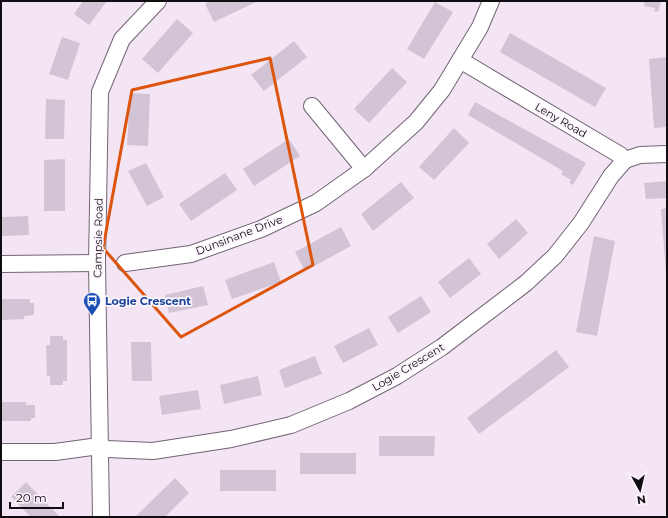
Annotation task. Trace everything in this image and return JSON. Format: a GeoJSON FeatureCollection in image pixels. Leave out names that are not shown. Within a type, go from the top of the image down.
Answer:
{"type":"FeatureCollection","features":[{"type":"Feature","properties":{"kind":"street","name":"Campsie Road"},"geometry":{"type":"LineString","coordinates":[[101,517],[97,263],[100,92],[122,39],[158,1]]}},
{"type":"Feature","properties":{"kind":"street","name":"Dunsinane Drive"},"geometry":{"type":"LineString","coordinates":[[125,263],[191,254],[261,230],[316,203],[364,169],[416,122],[442,90],[480,27],[491,1]]}},
{"type":"Feature","properties":{"kind":"street","name":"Leny Road"},"geometry":{"type":"LineString","coordinates":[[460,60],[620,155],[625,160]]}},
{"type":"Feature","properties":{"kind":"street"},"geometry":{"type":"LineString","coordinates":[[312,106],[364,169]]}},
{"type":"Feature","properties":{"kind":"street"},"geometry":{"type":"LineString","coordinates":[[625,160],[640,155],[667,154]]}},
{"type":"Feature","properties":{"kind":"street","name":"Logie Crescent"},"geometry":{"type":"LineString","coordinates":[[1,452],[55,452],[99,446],[107,449],[153,450],[231,439],[291,424],[350,401],[442,348],[526,283],[555,256],[581,223],[611,176],[625,160]]}},
{"type":"Feature","properties":{"kind":"street"},"geometry":{"type":"LineString","coordinates":[[1,264],[97,263]]}},
{"type":"Feature","properties":{"kind":"highlighted area"},"geometry":{"type":"Polygon","coordinates":[[[270,58],[313,265],[181,337],[103,248],[132,90],[270,58]]]}},
{"type":"Feature","properties":{"kind":"building"},"geometry":{"type":"Polygon","coordinates":[[[83,1],[107,1],[89,25],[74,14],[83,1]]]}},
{"type":"Feature","properties":{"kind":"building"},"geometry":{"type":"Polygon","coordinates":[[[210,1],[258,1],[214,22],[205,4],[210,1]]]}},
{"type":"Feature","properties":{"kind":"building"},"geometry":{"type":"Polygon","coordinates":[[[638,1],[661,1],[658,12],[654,11],[655,8],[644,6],[645,3],[638,1]]]}},
{"type":"Feature","properties":{"kind":"building"},"geometry":{"type":"Polygon","coordinates":[[[435,2],[453,12],[424,59],[407,49],[435,2]]]}},
{"type":"Feature","properties":{"kind":"building"},"geometry":{"type":"Polygon","coordinates":[[[177,19],[193,33],[158,73],[142,59],[177,19]]]}},
{"type":"Feature","properties":{"kind":"building"},"geometry":{"type":"Polygon","coordinates":[[[510,33],[606,88],[595,107],[500,52],[510,33]]]}},
{"type":"Feature","properties":{"kind":"building"},"geometry":{"type":"Polygon","coordinates":[[[62,37],[80,43],[68,80],[49,74],[62,37]]]}},
{"type":"Feature","properties":{"kind":"building"},"geometry":{"type":"Polygon","coordinates":[[[294,41],[307,57],[264,91],[251,75],[294,41]]]}},
{"type":"Feature","properties":{"kind":"building"},"geometry":{"type":"Polygon","coordinates":[[[667,57],[667,127],[654,128],[649,59],[667,57]]]}},
{"type":"Feature","properties":{"kind":"building"},"geometry":{"type":"Polygon","coordinates":[[[392,68],[407,82],[369,123],[354,109],[392,68]]]}},
{"type":"Feature","properties":{"kind":"building"},"geometry":{"type":"Polygon","coordinates":[[[130,93],[150,94],[148,146],[127,145],[130,93]]]}},
{"type":"Feature","properties":{"kind":"building"},"geometry":{"type":"Polygon","coordinates":[[[46,99],[65,100],[64,139],[45,139],[46,99]]]}},
{"type":"Feature","properties":{"kind":"building"},"geometry":{"type":"Polygon","coordinates":[[[475,102],[586,163],[573,185],[569,183],[571,180],[561,174],[563,171],[468,115],[475,102]]]}},
{"type":"Feature","properties":{"kind":"building"},"geometry":{"type":"Polygon","coordinates":[[[454,128],[469,143],[434,180],[419,167],[454,128]]]}},
{"type":"Feature","properties":{"kind":"building"},"geometry":{"type":"Polygon","coordinates":[[[289,139],[300,156],[254,186],[243,169],[289,139]]]}},
{"type":"Feature","properties":{"kind":"building"},"geometry":{"type":"Polygon","coordinates":[[[65,159],[65,211],[44,211],[44,160],[65,159]]]}},
{"type":"Feature","properties":{"kind":"building"},"geometry":{"type":"Polygon","coordinates":[[[146,163],[164,197],[147,206],[128,171],[146,163]]]}},
{"type":"Feature","properties":{"kind":"building"},"geometry":{"type":"Polygon","coordinates":[[[225,173],[237,190],[191,221],[179,204],[225,173]]]}},
{"type":"Feature","properties":{"kind":"building"},"geometry":{"type":"Polygon","coordinates":[[[667,181],[667,198],[646,199],[644,183],[667,181]]]}},
{"type":"Feature","properties":{"kind":"building"},"geometry":{"type":"Polygon","coordinates":[[[401,182],[414,198],[373,231],[361,214],[401,182]]]}},
{"type":"Feature","properties":{"kind":"building"},"geometry":{"type":"Polygon","coordinates":[[[667,208],[667,274],[666,274],[661,209],[667,208]]]}},
{"type":"Feature","properties":{"kind":"building"},"geometry":{"type":"Polygon","coordinates":[[[28,216],[29,235],[1,236],[1,217],[28,216]]]}},
{"type":"Feature","properties":{"kind":"building"},"geometry":{"type":"Polygon","coordinates":[[[516,219],[528,233],[499,259],[487,244],[516,219]]]}},
{"type":"Feature","properties":{"kind":"building"},"geometry":{"type":"Polygon","coordinates":[[[341,227],[351,246],[305,271],[295,252],[341,227]]]}},
{"type":"Feature","properties":{"kind":"building"},"geometry":{"type":"Polygon","coordinates":[[[594,236],[615,241],[597,336],[576,332],[594,236]]]}},
{"type":"Feature","properties":{"kind":"building"},"geometry":{"type":"Polygon","coordinates":[[[469,258],[481,274],[450,298],[438,282],[469,258]]]}},
{"type":"Feature","properties":{"kind":"building"},"geometry":{"type":"Polygon","coordinates":[[[274,262],[281,282],[232,299],[225,280],[274,262]]]}},
{"type":"Feature","properties":{"kind":"building"},"geometry":{"type":"Polygon","coordinates":[[[203,286],[208,305],[169,313],[165,295],[203,286]]]}},
{"type":"Feature","properties":{"kind":"building"},"geometry":{"type":"Polygon","coordinates":[[[421,296],[431,312],[398,333],[388,317],[421,296]]]}},
{"type":"Feature","properties":{"kind":"building"},"geometry":{"type":"Polygon","coordinates":[[[1,299],[30,299],[30,303],[34,303],[34,315],[24,316],[24,319],[1,320],[1,299]]]}},
{"type":"Feature","properties":{"kind":"building"},"geometry":{"type":"Polygon","coordinates":[[[369,328],[378,345],[343,363],[334,346],[369,328]]]}},
{"type":"Feature","properties":{"kind":"building"},"geometry":{"type":"Polygon","coordinates":[[[50,336],[63,336],[63,340],[67,340],[67,381],[63,381],[63,385],[50,385],[50,376],[47,376],[46,345],[50,345],[50,336]]]}},
{"type":"Feature","properties":{"kind":"building"},"geometry":{"type":"Polygon","coordinates":[[[131,342],[151,342],[152,381],[132,381],[131,342]]]}},
{"type":"Feature","properties":{"kind":"building"},"geometry":{"type":"Polygon","coordinates":[[[556,350],[569,367],[479,434],[467,418],[556,350]]]}},
{"type":"Feature","properties":{"kind":"building"},"geometry":{"type":"Polygon","coordinates":[[[315,356],[322,374],[285,388],[279,370],[315,356]]]}},
{"type":"Feature","properties":{"kind":"building"},"geometry":{"type":"Polygon","coordinates":[[[258,376],[262,395],[224,404],[220,385],[258,376]]]}},
{"type":"Feature","properties":{"kind":"building"},"geometry":{"type":"Polygon","coordinates":[[[198,390],[201,409],[162,415],[159,396],[198,390]]]}},
{"type":"Feature","properties":{"kind":"building"},"geometry":{"type":"Polygon","coordinates":[[[1,402],[26,402],[26,405],[35,405],[35,418],[31,418],[31,421],[1,421],[1,402]]]}},
{"type":"Feature","properties":{"kind":"building"},"geometry":{"type":"Polygon","coordinates":[[[379,436],[435,436],[434,456],[379,456],[379,436]]]}},
{"type":"Feature","properties":{"kind":"building"},"geometry":{"type":"Polygon","coordinates":[[[300,453],[356,453],[356,474],[300,474],[300,453]]]}},
{"type":"Feature","properties":{"kind":"building"},"geometry":{"type":"Polygon","coordinates":[[[220,470],[276,470],[276,491],[220,491],[220,470]]]}},
{"type":"Feature","properties":{"kind":"building"},"geometry":{"type":"Polygon","coordinates":[[[175,478],[189,493],[165,517],[135,517],[175,478]]]}},
{"type":"Feature","properties":{"kind":"building"},"geometry":{"type":"Polygon","coordinates":[[[26,482],[60,517],[31,517],[11,497],[26,482]]]}},
{"type":"Feature","properties":{"kind":"place","name":"Logie Crescent"},"geometry":{"type":"Point","coordinates":[92,316]}}]}
